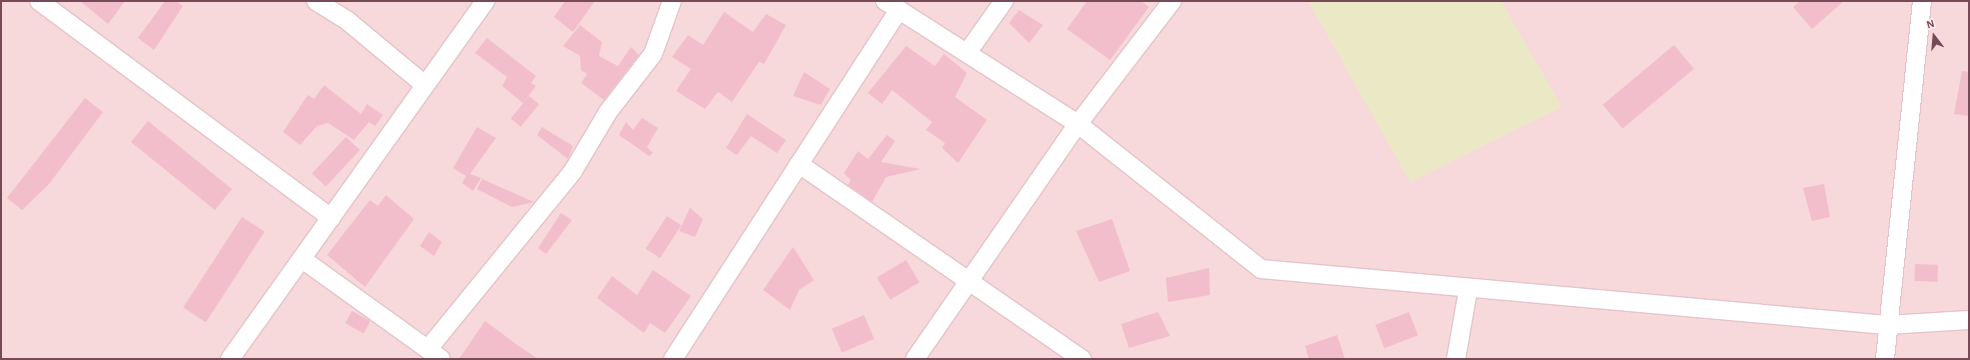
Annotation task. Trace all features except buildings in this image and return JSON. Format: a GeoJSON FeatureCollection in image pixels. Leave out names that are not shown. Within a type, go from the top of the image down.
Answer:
{"type":"FeatureCollection","features":[{"type":"Feature","properties":{"kind":"street"},"geometry":{"type":"LineString","coordinates":[[39,1],[331,218]]}},
{"type":"Feature","properties":{"kind":"street"},"geometry":{"type":"LineString","coordinates":[[316,1],[349,22],[424,85]]}},
{"type":"Feature","properties":{"kind":"street"},"geometry":{"type":"LineString","coordinates":[[230,359],[485,1]]}},
{"type":"Feature","properties":{"kind":"street"},"geometry":{"type":"LineString","coordinates":[[302,259],[435,354],[573,171],[608,112],[653,54],[672,1]]}},
{"type":"Feature","properties":{"kind":"street"},"geometry":{"type":"LineString","coordinates":[[967,53],[1004,1]]}},
{"type":"Feature","properties":{"kind":"street"},"geometry":{"type":"LineString","coordinates":[[915,359],[1078,124],[1172,1]]}},
{"type":"Feature","properties":{"kind":"street"},"geometry":{"type":"LineString","coordinates":[[1885,359],[1887,325],[1922,1]]}},
{"type":"Feature","properties":{"kind":"street"},"geometry":{"type":"LineString","coordinates":[[673,359],[799,164],[892,6],[1078,124],[1261,269],[1468,290],[1887,325],[1969,320]]}},
{"type":"Feature","properties":{"kind":"street"},"geometry":{"type":"LineString","coordinates":[[799,164],[878,222],[970,281],[1062,353],[1082,359]]}},
{"type":"Feature","properties":{"kind":"street"},"geometry":{"type":"LineString","coordinates":[[1456,359],[1468,290]]}},
{"type":"Feature","properties":{"kind":"shaded area"},"geometry":{"type":"Polygon","coordinates":[[[1,1],[1969,1],[1969,359],[1,359],[1,1]]]}},
{"type":"Feature","properties":{"kind":"shaded area"},"geometry":{"type":"Polygon","coordinates":[[[1308,1],[1501,1],[1562,107],[1410,182],[1308,1]]]}}]}
